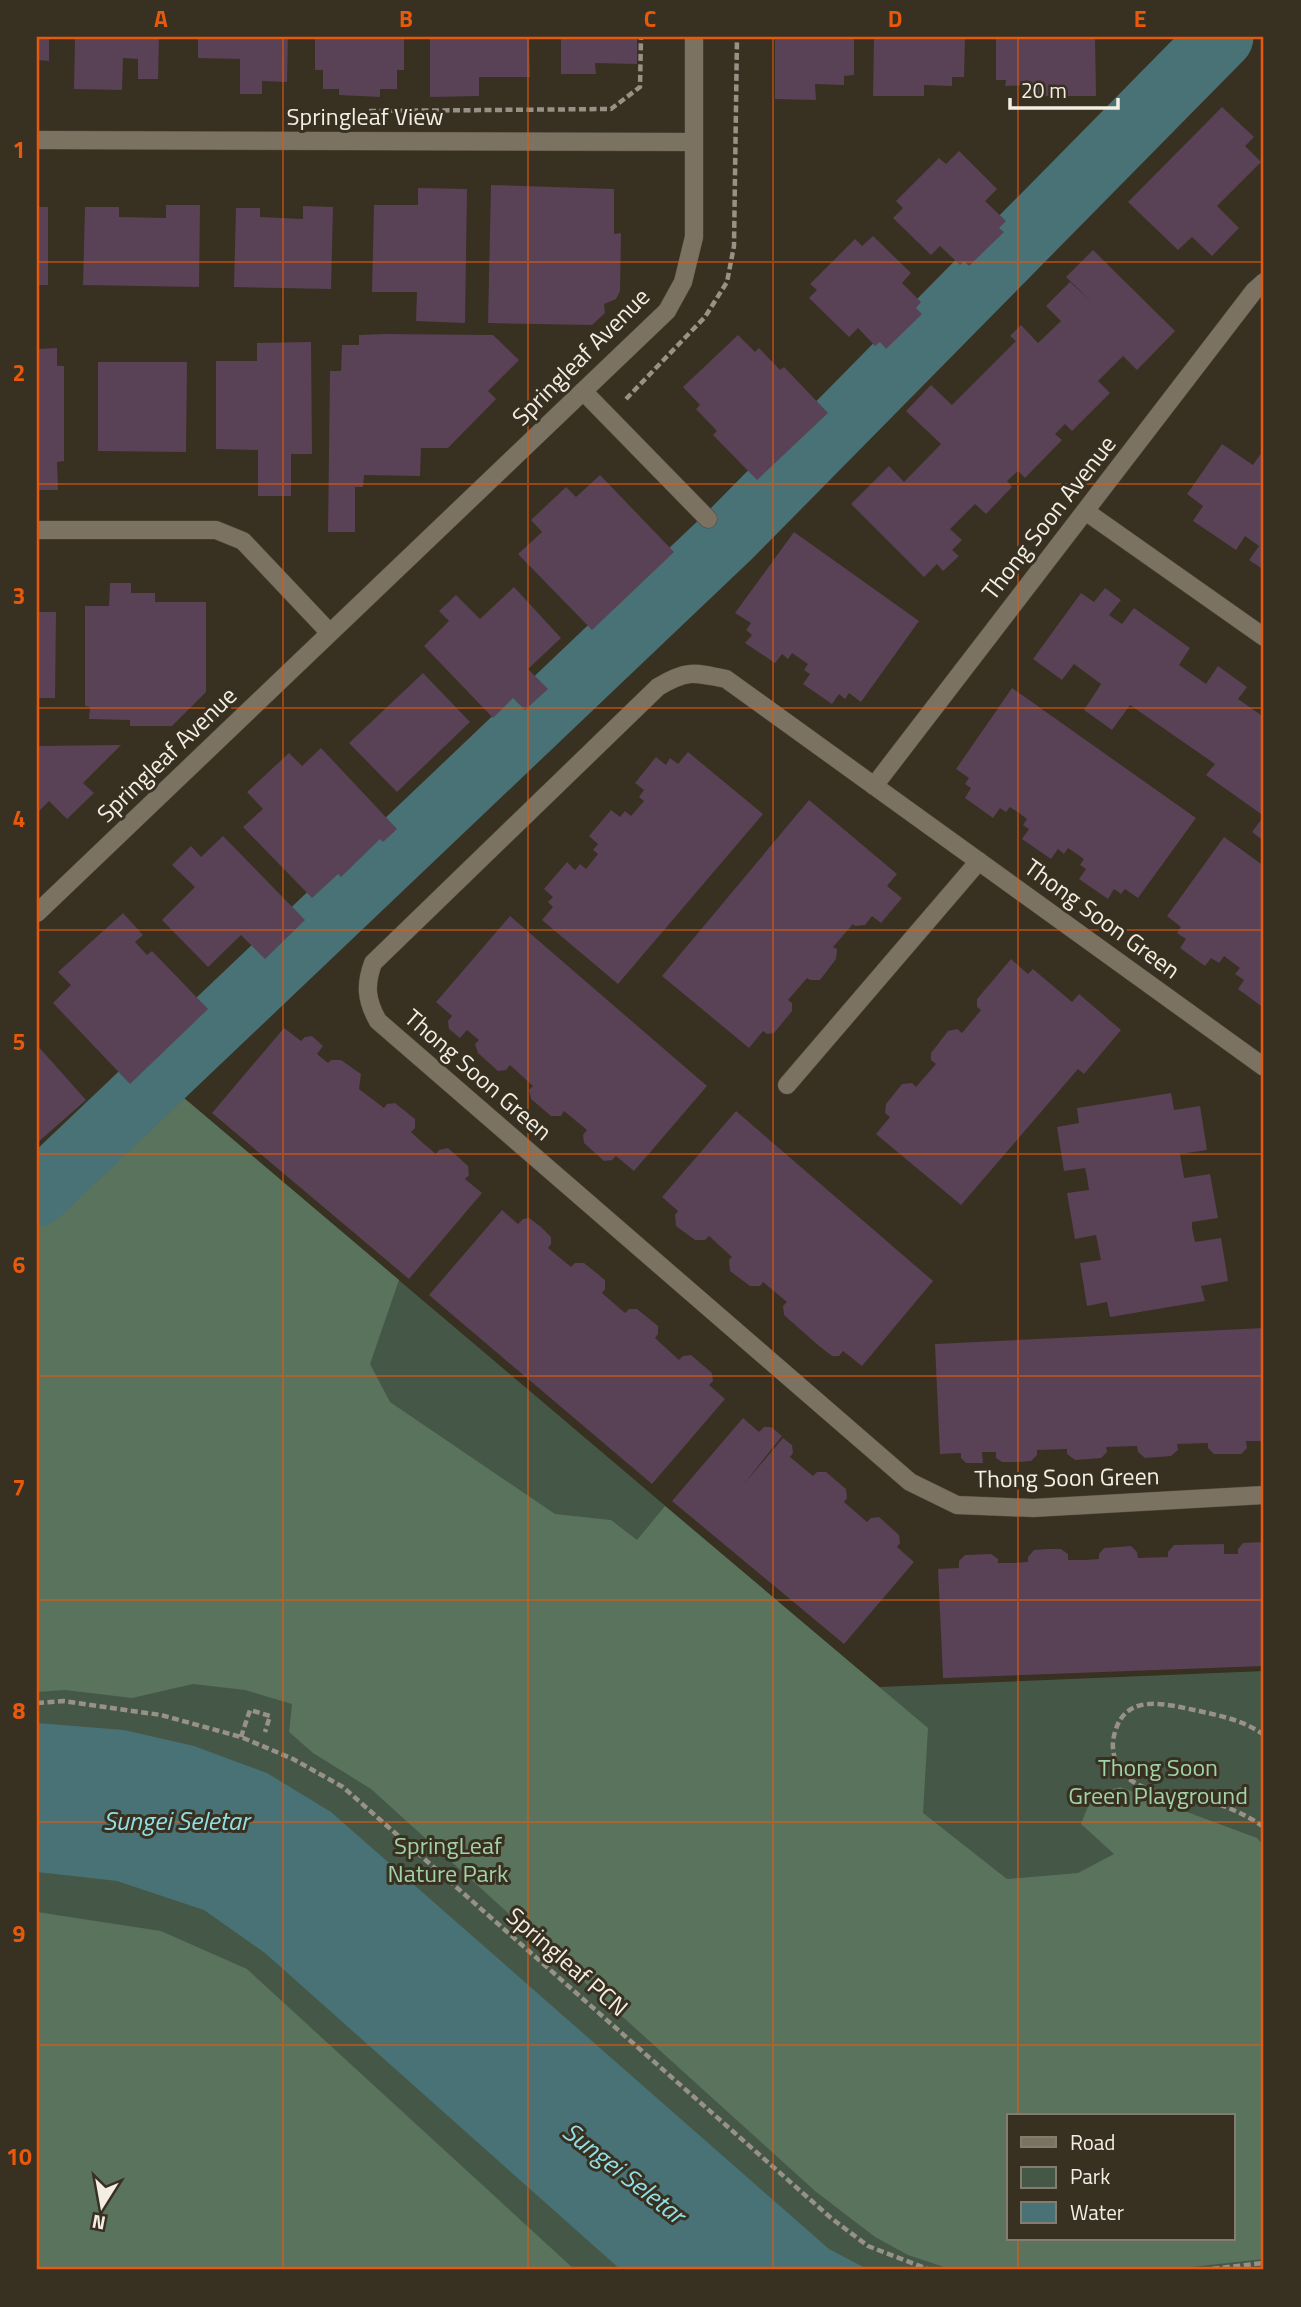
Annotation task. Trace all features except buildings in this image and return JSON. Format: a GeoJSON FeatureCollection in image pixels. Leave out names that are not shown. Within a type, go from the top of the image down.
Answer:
{"type":"FeatureCollection","features":[{"type":"Feature","properties":{"kind":"street","name":"Springleaf Avenue"},"geometry":{"type":"LineString","coordinates":[[37,913],[667,311],[683,282],[694,237],[694,37]]}},
{"type":"Feature","properties":{"kind":"street","name":"Springleaf View"},"geometry":{"type":"LineString","coordinates":[[37,140],[693,142]]}},
{"type":"Feature","properties":{"kind":"street","name":"Thong Soon Avenue"},"geometry":{"type":"LineString","coordinates":[[874,786],[1254,291],[1264,282]]}},
{"type":"Feature","properties":{"kind":"street"},"geometry":{"type":"LineString","coordinates":[[583,391],[708,519]]}},
{"type":"Feature","properties":{"kind":"street"},"geometry":{"type":"LineString","coordinates":[[1086,511],[1264,637]]}},
{"type":"Feature","properties":{"kind":"street"},"geometry":{"type":"LineString","coordinates":[[37,530],[216,530],[243,541],[330,633]]}},
{"type":"Feature","properties":{"kind":"street","name":"Thong Soon Green"},"geometry":{"type":"LineString","coordinates":[[1264,1067],[726,679],[702,674],[678,675],[658,687],[373,963],[368,978],[367,993],[378,1021],[910,1482],[957,1505],[1033,1508],[1264,1495]]}},
{"type":"Feature","properties":{"kind":"street"},"geometry":{"type":"LineString","coordinates":[[787,1085],[979,862]]}},
{"type":"Feature","properties":{"kind":"path"},"geometry":{"type":"LineString","coordinates":[[365,111],[611,109],[640,87],[641,37]]}},
{"type":"Feature","properties":{"kind":"path","name":"Springleaf PCN"},"geometry":{"type":"LineString","coordinates":[[37,1703],[63,1701],[161,1716],[241,1737],[293,1759],[343,1787],[831,2218],[868,2246],[930,2270]]}},
{"type":"Feature","properties":{"kind":"path"},"geometry":{"type":"LineString","coordinates":[[1264,1735],[1254,1727],[1230,1718],[1160,1702],[1145,1703],[1132,1709],[1121,1719],[1112,1747],[1119,1768],[1134,1783],[1207,1801],[1250,1817],[1264,1827]]}},
{"type":"Feature","properties":{"kind":"path"},"geometry":{"type":"LineString","coordinates":[[241,1737],[250,1710],[270,1716],[265,1732]]}},
{"type":"Feature","properties":{"kind":"path"},"geometry":{"type":"LineString","coordinates":[[1202,2270],[1264,2263]]}},
{"type":"Feature","properties":{"kind":"green space","name":"SpringLeaf Nature Park"},"geometry":{"type":"Polygon","coordinates":[[[171,1087],[879,1687],[1264,1671],[1264,2270],[37,2270],[37,1215],[171,1087]]]}},
{"type":"Feature","properties":{"kind":"green space","name":"SpringLeaf Nature Park"},"geometry":{"type":"Polygon","coordinates":[[[171,1087],[399,1280],[370,1364],[390,1402],[555,1514],[611,1520],[637,1540],[665,1506],[928,1728],[923,1813],[1007,1879],[1078,1873],[1114,1854],[1081,1824],[1093,1794],[1120,1787],[1257,1838],[1264,1846],[1264,2259],[1164,2270],[953,2270],[908,2255],[875,2237],[815,2191],[371,1789],[313,1753],[289,1732],[292,1704],[245,1690],[193,1684],[132,1698],[65,1690],[37,1692],[37,1215],[171,1087]]]}},
{"type":"Feature","properties":{"kind":"green space"},"geometry":{"type":"Polygon","coordinates":[[[37,1912],[161,1931],[247,1969],[575,2270],[37,2270],[37,1912]]]}},
{"type":"Feature","properties":{"kind":"water","name":"Sungei Seletar"},"geometry":{"type":"Polygon","coordinates":[[[37,1723],[124,1730],[194,1746],[267,1773],[331,1812],[829,2249],[869,2270],[621,2270],[265,1953],[204,1910],[117,1881],[37,1872],[37,1723]]]}},
{"type":"Feature","properties":{"kind":"waterway"},"geometry":{"type":"LineString","coordinates":[[37,1194],[730,535],[1221,37]]}},
{"type":"Feature","properties":{"kind":"park label","name":"Thong Soon Green Playground"},"geometry":{"type":"Point","coordinates":[1158,1782]}}]}
